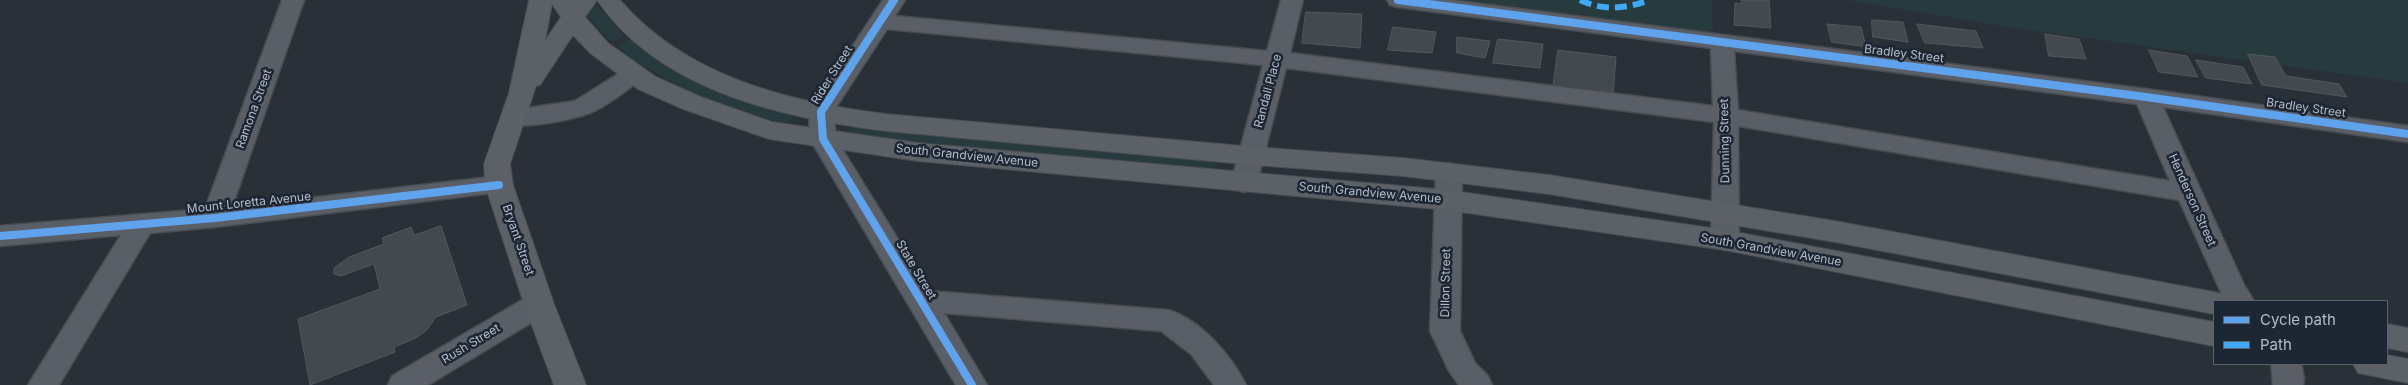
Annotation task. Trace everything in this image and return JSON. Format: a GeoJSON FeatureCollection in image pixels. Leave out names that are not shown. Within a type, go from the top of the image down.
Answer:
{"type":"FeatureCollection","features":[{"type":"Feature","properties":{"kind":"main road"},"geometry":{"type":"LineString","coordinates":[[518,105],[541,0]]}},
{"type":"Feature","properties":{"kind":"main road","name":"South Grandview Avenue"},"geometry":{"type":"LineString","coordinates":[[608,0],[621,19],[645,40],[702,74],[822,126],[918,152],[1447,200],[1725,240],[2213,334]]}},
{"type":"Feature","properties":{"kind":"main road"},"geometry":{"type":"LineString","coordinates":[[518,105],[573,6]]}},
{"type":"Feature","properties":{"kind":"main road","name":"South Grandview Avenue"},"geometry":{"type":"LineString","coordinates":[[573,6],[599,48],[647,83],[692,103],[761,127],[822,126],[884,121],[1251,156],[1449,172],[1725,211],[2213,303]]}},
{"type":"Feature","properties":{"kind":"main road"},"geometry":{"type":"LineString","coordinates":[[545,58],[566,48],[586,46],[599,48]]}},
{"type":"Feature","properties":{"kind":"main road","name":"Bryant Street"},"geometry":{"type":"LineString","coordinates":[[518,105],[497,164],[499,185],[539,304],[570,385]]}},
{"type":"Feature","properties":{"kind":"main road"},"geometry":{"type":"LineString","coordinates":[[2388,336],[2408,340]]}},
{"type":"Feature","properties":{"kind":"main road"},"geometry":{"type":"LineString","coordinates":[[2375,365],[2408,371]]}},
{"type":"Feature","properties":{"kind":"street","name":"Ramona Street"},"geometry":{"type":"LineString","coordinates":[[215,218],[293,0]]}},
{"type":"Feature","properties":{"kind":"street","name":"Rider Street"},"geometry":{"type":"LineString","coordinates":[[822,126],[880,21],[894,0]]}},
{"type":"Feature","properties":{"kind":"street","name":"Randall Place"},"geometry":{"type":"LineString","coordinates":[[1244,183],[1292,0]]}},
{"type":"Feature","properties":{"kind":"street","name":"Bradley Street"},"geometry":{"type":"LineString","coordinates":[[1398,0],[2146,97],[2408,134]]}},
{"type":"Feature","properties":{"kind":"street","name":"Dunning Street"},"geometry":{"type":"LineString","coordinates":[[1722,42],[1726,116],[1725,240]]}},
{"type":"Feature","properties":{"kind":"street"},"geometry":{"type":"LineString","coordinates":[[518,105],[554,113],[582,106],[634,74]]}},
{"type":"Feature","properties":{"kind":"street","name":"Henderson Street"},"geometry":{"type":"LineString","coordinates":[[2146,97],[2232,290],[2239,300]]}},
{"type":"Feature","properties":{"kind":"street","name":"State Street"},"geometry":{"type":"LineString","coordinates":[[822,126],[840,166],[972,385]]}},
{"type":"Feature","properties":{"kind":"street","name":"Dillon Street"},"geometry":{"type":"LineString","coordinates":[[1449,172],[1445,331],[1464,371],[1477,385]]}},
{"type":"Feature","properties":{"kind":"street","name":"Mount Loretta Avenue"},"geometry":{"type":"LineString","coordinates":[[0,236],[215,218],[499,185]]}},
{"type":"Feature","properties":{"kind":"street"},"geometry":{"type":"LineString","coordinates":[[42,385],[142,224]]}},
{"type":"Feature","properties":{"kind":"street"},"geometry":{"type":"LineString","coordinates":[[922,301],[1168,321],[1201,346],[1232,385]]}},
{"type":"Feature","properties":{"kind":"street","name":"Rush Street"},"geometry":{"type":"LineString","coordinates":[[403,385],[539,304]]}},
{"type":"Feature","properties":{"kind":"street"},"geometry":{"type":"LineString","coordinates":[[2286,365],[2289,378],[2288,385]]}},
{"type":"Feature","properties":{"kind":"lane"},"geometry":{"type":"LineString","coordinates":[[880,21],[1276,59],[1726,116],[2189,193]]}},
{"type":"Feature","properties":{"kind":"green space"},"geometry":{"type":"Polygon","coordinates":[[[592,0],[624,36],[612,42],[589,17],[587,12],[592,0]]]}},
{"type":"Feature","properties":{"kind":"green space"},"geometry":{"type":"Polygon","coordinates":[[[1463,0],[1712,0],[1713,37],[1463,0]]]}},
{"type":"Feature","properties":{"kind":"green space"},"geometry":{"type":"Polygon","coordinates":[[[1846,0],[2408,0],[2408,83],[2015,28],[1846,0]]]}},
{"type":"Feature","properties":{"kind":"green space"},"geometry":{"type":"Polygon","coordinates":[[[630,39],[664,65],[702,85],[764,107],[784,112],[793,118],[789,122],[778,122],[694,94],[635,61],[618,46],[630,39]]]}},
{"type":"Feature","properties":{"kind":"green space"},"geometry":{"type":"Polygon","coordinates":[[[852,127],[1211,161],[1216,166],[1209,170],[867,139],[847,133],[852,127]]]}},
{"type":"Feature","properties":{"kind":"building"},"geometry":{"type":"Polygon","coordinates":[[[1741,0],[1769,0],[1771,28],[1734,25],[1735,3],[1742,4],[1741,0]]]}},
{"type":"Feature","properties":{"kind":"building"},"geometry":{"type":"Polygon","coordinates":[[[1306,12],[1362,14],[1360,48],[1302,43],[1306,12]]]}},
{"type":"Feature","properties":{"kind":"building"},"geometry":{"type":"Polygon","coordinates":[[[1872,20],[1903,22],[1908,42],[1873,37],[1872,20]]]}},
{"type":"Feature","properties":{"kind":"building"},"geometry":{"type":"Polygon","coordinates":[[[1827,24],[1861,27],[1866,47],[1832,42],[1827,24]]]}},
{"type":"Feature","properties":{"kind":"building"},"geometry":{"type":"Polygon","coordinates":[[[1917,24],[1976,31],[1983,48],[1925,43],[1917,24]]]}},
{"type":"Feature","properties":{"kind":"building"},"geometry":{"type":"Polygon","coordinates":[[[1393,27],[1436,32],[1432,53],[1388,50],[1393,27]]]}},
{"type":"Feature","properties":{"kind":"building"},"geometry":{"type":"Polygon","coordinates":[[[2045,34],[2079,39],[2086,59],[2049,56],[2045,34]]]}},
{"type":"Feature","properties":{"kind":"building"},"geometry":{"type":"Polygon","coordinates":[[[1457,37],[1490,41],[1485,58],[1457,53],[1457,37]]]}},
{"type":"Feature","properties":{"kind":"building"},"geometry":{"type":"Polygon","coordinates":[[[1498,39],[1543,44],[1540,68],[1493,63],[1498,39]]]}},
{"type":"Feature","properties":{"kind":"building"},"geometry":{"type":"Polygon","coordinates":[[[1558,50],[1616,57],[1613,97],[1553,89],[1558,50]]]}},
{"type":"Feature","properties":{"kind":"building"},"geometry":{"type":"Polygon","coordinates":[[[2149,50],[2187,56],[2198,77],[2159,72],[2149,50]]]}},
{"type":"Feature","properties":{"kind":"building"},"geometry":{"type":"Polygon","coordinates":[[[2248,54],[2275,57],[2286,76],[2339,84],[2347,97],[2262,85],[2248,54]]]}},
{"type":"Feature","properties":{"kind":"building"},"geometry":{"type":"Polygon","coordinates":[[[2196,60],[2243,67],[2252,84],[2206,78],[2196,60]]]}},
{"type":"Feature","properties":{"kind":"building"},"geometry":{"type":"Polygon","coordinates":[[[441,226],[467,305],[436,317],[426,331],[414,339],[394,347],[395,352],[310,385],[298,319],[380,289],[374,264],[341,276],[334,274],[334,268],[349,257],[384,244],[382,238],[411,227],[414,235],[441,226]]]}},
{"type":"Feature","properties":{"kind":"marked path"},"geometry":{"type":"LineString","coordinates":[[1580,0],[1606,8],[1623,7],[1649,0]]}},
{"type":"Feature","properties":{"kind":"cycle path"},"geometry":{"type":"LineString","coordinates":[[894,0],[821,112],[823,139],[972,385]]}},
{"type":"Feature","properties":{"kind":"cycle path"},"geometry":{"type":"LineString","coordinates":[[1398,0],[2146,97],[2408,134]]}},
{"type":"Feature","properties":{"kind":"cycle path"},"geometry":{"type":"LineString","coordinates":[[0,236],[215,218],[499,185]]}}]}
